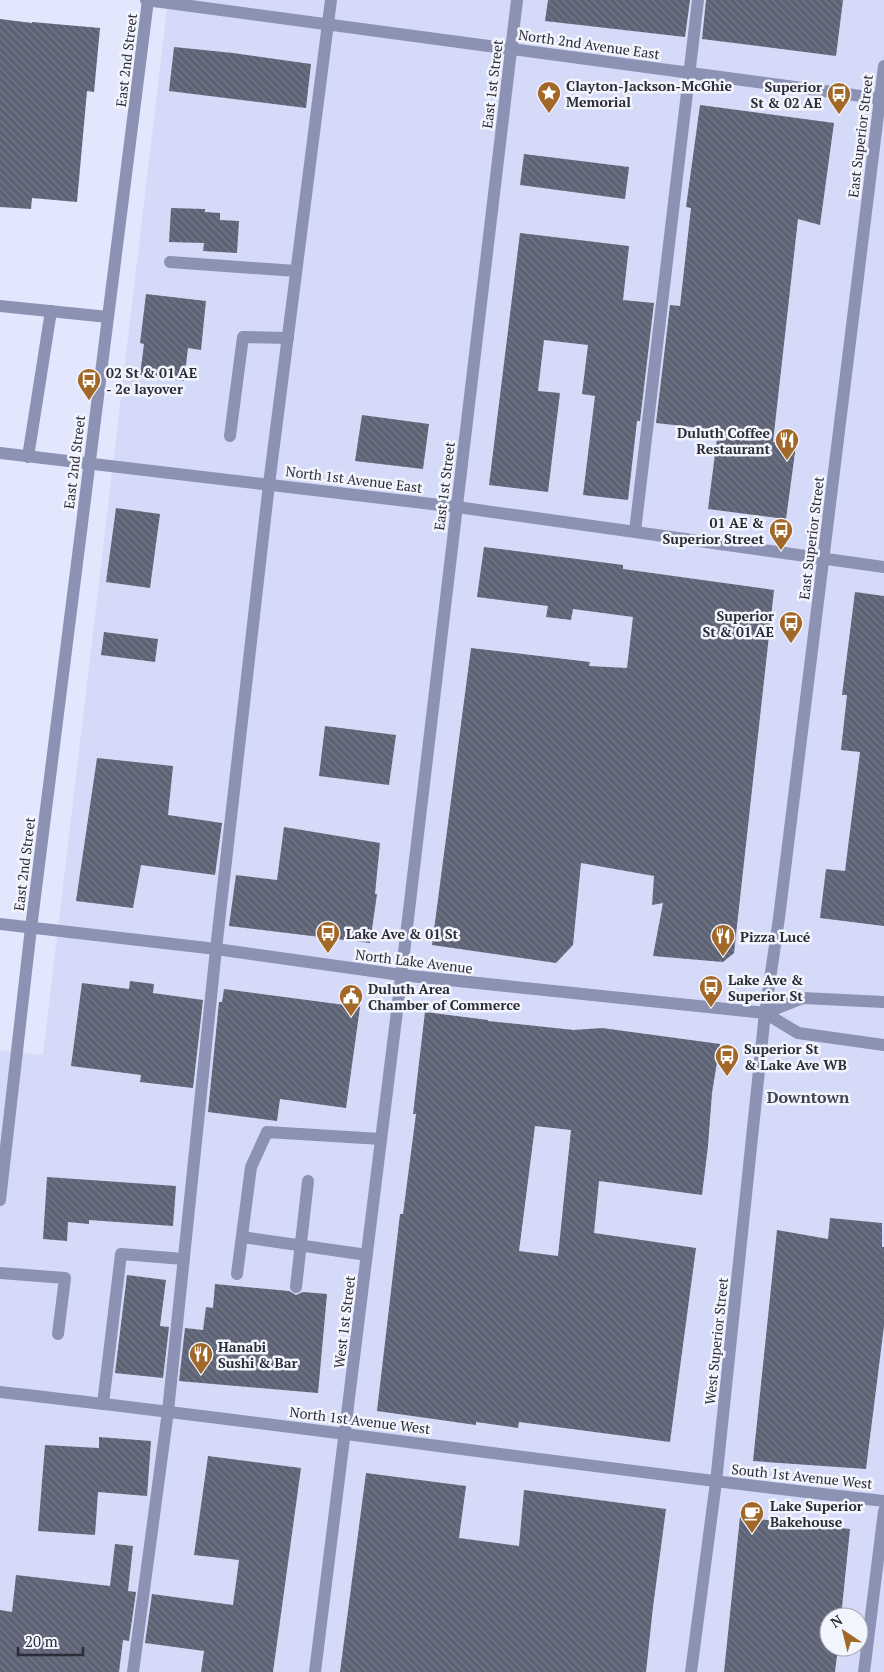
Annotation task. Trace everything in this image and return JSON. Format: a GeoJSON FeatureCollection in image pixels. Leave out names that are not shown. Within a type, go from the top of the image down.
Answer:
{"type":"FeatureCollection","features":[{"type":"Feature","properties":{"kind":"street","name":"North 2nd Avenue East"},"geometry":{"type":"LineString","coordinates":[[148,0],[882,98]]}},
{"type":"Feature","properties":{"kind":"street","name":"East 2nd Street"},"geometry":{"type":"LineString","coordinates":[[0,1200],[31,928],[148,0]]}},
{"type":"Feature","properties":{"kind":"street"},"geometry":{"type":"LineString","coordinates":[[133,1672],[168,1411],[216,950],[269,484],[331,0]]}},
{"type":"Feature","properties":{"kind":"street","name":"East 1st Street"},"geometry":{"type":"LineString","coordinates":[[401,975],[517,0]]}},
{"type":"Feature","properties":{"kind":"street"},"geometry":{"type":"LineString","coordinates":[[635,531],[698,0]]}},
{"type":"Feature","properties":{"kind":"street","name":"East Superior Street"},"geometry":{"type":"LineString","coordinates":[[765,1014],[779,918],[882,98],[884,66]]}},
{"type":"Feature","properties":{"kind":"street"},"geometry":{"type":"LineString","coordinates":[[170,262],[296,271]]}},
{"type":"Feature","properties":{"kind":"street"},"geometry":{"type":"LineString","coordinates":[[0,306],[108,317]]}},
{"type":"Feature","properties":{"kind":"street"},"geometry":{"type":"LineString","coordinates":[[28,456],[51,311]]}},
{"type":"Feature","properties":{"kind":"street"},"geometry":{"type":"LineString","coordinates":[[230,436],[243,337],[288,338]]}},
{"type":"Feature","properties":{"kind":"street","name":"North 1st Avenue East"},"geometry":{"type":"LineString","coordinates":[[0,453],[457,507],[824,557],[884,567]]}},
{"type":"Feature","properties":{"kind":"street","name":"North Lake Avenue"},"geometry":{"type":"LineString","coordinates":[[0,924],[401,975],[765,1014]]}},
{"type":"Feature","properties":{"kind":"street","name":"West 1st Street"},"geometry":{"type":"LineString","coordinates":[[315,1672],[401,975]]}},
{"type":"Feature","properties":{"kind":"street"},"geometry":{"type":"LineString","coordinates":[[765,1014],[802,998],[884,1002]]}},
{"type":"Feature","properties":{"kind":"street"},"geometry":{"type":"LineString","coordinates":[[765,1014],[798,1033],[884,1045]]}},
{"type":"Feature","properties":{"kind":"street","name":"West Superior Street"},"geometry":{"type":"LineString","coordinates":[[691,1672],[716,1482],[765,1014]]}},
{"type":"Feature","properties":{"kind":"street"},"geometry":{"type":"LineString","coordinates":[[237,1274],[251,1168],[267,1132],[381,1139]]}},
{"type":"Feature","properties":{"kind":"street"},"geometry":{"type":"LineString","coordinates":[[296,1287],[308,1181]]}},
{"type":"Feature","properties":{"kind":"street"},"geometry":{"type":"LineString","coordinates":[[242,1237],[367,1254]]}},
{"type":"Feature","properties":{"kind":"street"},"geometry":{"type":"LineString","coordinates":[[103,1404],[121,1254],[184,1259]]}},
{"type":"Feature","properties":{"kind":"street"},"geometry":{"type":"LineString","coordinates":[[0,1274],[65,1278],[58,1334]]}},
{"type":"Feature","properties":{"kind":"street","name":"North 1st Avenue West"},"geometry":{"type":"LineString","coordinates":[[0,1392],[345,1433],[716,1482]]}},
{"type":"Feature","properties":{"kind":"street","name":"South 1st Avenue West"},"geometry":{"type":"LineString","coordinates":[[716,1482],[884,1501]]}},
{"type":"Feature","properties":{"kind":"street"},"geometry":{"type":"LineString","coordinates":[[864,1672],[884,1511]]}},
{"type":"Feature","properties":{"kind":"shaded area"},"geometry":{"type":"Polygon","coordinates":[[[168,0],[884,0],[884,1672],[0,1672],[0,1050],[43,1055],[168,0]]]}},
{"type":"Feature","properties":{"kind":"building"},"geometry":{"type":"Polygon","coordinates":[[[548,0],[690,0],[685,37],[545,21],[548,0]]]}},
{"type":"Feature","properties":{"kind":"building"},"geometry":{"type":"Polygon","coordinates":[[[706,0],[843,0],[836,56],[702,39],[706,0]]]}},
{"type":"Feature","properties":{"kind":"building"},"geometry":{"type":"Polygon","coordinates":[[[0,19],[100,28],[94,92],[87,91],[77,202],[32,198],[31,209],[0,207],[0,19]]]}},
{"type":"Feature","properties":{"kind":"building"},"geometry":{"type":"Polygon","coordinates":[[[174,47],[311,64],[306,108],[169,91],[174,47]]]}},
{"type":"Feature","properties":{"kind":"building"},"geometry":{"type":"Polygon","coordinates":[[[700,105],[834,123],[820,225],[798,219],[773,442],[796,445],[786,519],[708,509],[718,430],[656,423],[670,305],[680,306],[691,208],[686,207],[700,105]]]}},
{"type":"Feature","properties":{"kind":"building"},"geometry":{"type":"Polygon","coordinates":[[[524,154],[629,167],[625,199],[520,185],[524,154]]]}},
{"type":"Feature","properties":{"kind":"building"},"geometry":{"type":"Polygon","coordinates":[[[171,208],[205,209],[205,212],[220,213],[220,220],[239,221],[237,253],[203,251],[204,243],[169,242],[171,208]]]}},
{"type":"Feature","properties":{"kind":"building"},"geometry":{"type":"Polygon","coordinates":[[[520,233],[629,246],[623,300],[654,303],[640,421],[637,421],[628,500],[583,495],[595,396],[582,394],[588,345],[544,340],[538,391],[560,393],[548,492],[489,485],[520,233]]]}},
{"type":"Feature","properties":{"kind":"building"},"geometry":{"type":"Polygon","coordinates":[[[146,294],[206,301],[201,350],[188,348],[184,381],[140,375],[144,344],[140,343],[146,294]]]}},
{"type":"Feature","properties":{"kind":"building"},"geometry":{"type":"Polygon","coordinates":[[[362,415],[429,424],[423,469],[355,461],[362,415]]]}},
{"type":"Feature","properties":{"kind":"building"},"geometry":{"type":"Polygon","coordinates":[[[116,508],[160,514],[150,588],[106,582],[116,508]]]}},
{"type":"Feature","properties":{"kind":"building"},"geometry":{"type":"Polygon","coordinates":[[[484,547],[623,565],[623,569],[774,590],[734,953],[723,962],[653,956],[663,903],[652,905],[654,876],[581,863],[573,945],[556,963],[432,945],[471,648],[590,662],[589,666],[627,668],[633,617],[573,609],[571,620],[546,617],[548,606],[477,597],[484,547]]]}},
{"type":"Feature","properties":{"kind":"building"},"geometry":{"type":"Polygon","coordinates":[[[855,592],[884,596],[884,926],[820,918],[826,869],[845,871],[860,752],[841,750],[847,695],[842,695],[855,592]]]}},
{"type":"Feature","properties":{"kind":"building"},"geometry":{"type":"Polygon","coordinates":[[[104,632],[158,639],[155,662],[101,655],[104,632]]]}},
{"type":"Feature","properties":{"kind":"building"},"geometry":{"type":"Polygon","coordinates":[[[325,726],[396,735],[389,785],[319,776],[325,726]]]}},
{"type":"Feature","properties":{"kind":"building"},"geometry":{"type":"Polygon","coordinates":[[[97,758],[173,766],[168,815],[222,823],[215,875],[141,865],[133,908],[76,901],[97,758]]]}},
{"type":"Feature","properties":{"kind":"building"},"geometry":{"type":"Polygon","coordinates":[[[284,827],[380,843],[375,894],[377,894],[370,943],[229,926],[236,875],[277,880],[284,827]]]}},
{"type":"Feature","properties":{"kind":"building"},"geometry":{"type":"Polygon","coordinates":[[[130,981],[154,984],[153,993],[203,1000],[193,1088],[140,1082],[141,1075],[71,1066],[82,983],[129,989],[130,981]]]}},
{"type":"Feature","properties":{"kind":"building"},"geometry":{"type":"Polygon","coordinates":[[[224,989],[360,1007],[346,1108],[280,1099],[277,1121],[208,1112],[219,1002],[222,1002],[224,989]]]}},
{"type":"Feature","properties":{"kind":"building"},"geometry":{"type":"Polygon","coordinates":[[[425,1012],[574,1030],[602,1028],[720,1044],[712,1093],[702,1195],[599,1181],[594,1233],[696,1248],[670,1442],[519,1422],[518,1428],[476,1422],[476,1425],[377,1411],[400,1214],[403,1214],[416,1114],[413,1114],[425,1012]],[[535,1126],[519,1251],[558,1256],[571,1130],[535,1126]]]}},
{"type":"Feature","properties":{"kind":"building"},"geometry":{"type":"Polygon","coordinates":[[[47,1177],[176,1186],[173,1226],[89,1220],[89,1224],[68,1222],[67,1241],[43,1239],[47,1177]]]}},
{"type":"Feature","properties":{"kind":"building"},"geometry":{"type":"Polygon","coordinates":[[[830,1218],[882,1223],[882,1247],[884,1247],[884,1326],[866,1469],[753,1461],[777,1230],[828,1239],[830,1218]]]}},
{"type":"Feature","properties":{"kind":"building"},"geometry":{"type":"Polygon","coordinates":[[[127,1275],[166,1280],[160,1326],[169,1327],[163,1378],[115,1373],[127,1275]]]}},
{"type":"Feature","properties":{"kind":"building"},"geometry":{"type":"Polygon","coordinates":[[[215,1284],[289,1291],[296,1295],[303,1292],[327,1294],[318,1393],[179,1381],[185,1328],[203,1330],[206,1307],[213,1308],[215,1284]]]}},
{"type":"Feature","properties":{"kind":"building"},"geometry":{"type":"Polygon","coordinates":[[[99,1437],[151,1441],[147,1496],[98,1492],[95,1535],[38,1531],[45,1445],[99,1448],[99,1437]]]}},
{"type":"Feature","properties":{"kind":"building"},"geometry":{"type":"Polygon","coordinates":[[[208,1456],[301,1468],[273,1672],[201,1672],[204,1651],[145,1643],[152,1594],[233,1605],[239,1560],[194,1555],[208,1456]]]}},
{"type":"Feature","properties":{"kind":"building"},"geometry":{"type":"Polygon","coordinates":[[[366,1473],[466,1486],[459,1538],[519,1546],[524,1490],[666,1509],[646,1672],[340,1672],[366,1473]]]}},
{"type":"Feature","properties":{"kind":"building"},"geometry":{"type":"Polygon","coordinates":[[[740,1517],[850,1529],[842,1607],[819,1607],[819,1657],[837,1657],[835,1672],[724,1672],[740,1517]]]}},
{"type":"Feature","properties":{"kind":"building"},"geometry":{"type":"Polygon","coordinates":[[[115,1544],[133,1546],[128,1591],[136,1592],[129,1641],[123,1640],[119,1672],[0,1672],[0,1610],[12,1612],[16,1575],[110,1586],[115,1544]]]}},
{"type":"Feature","properties":{"kind":"place","name":"Clayton-Jackson-McGhie Memorial"},"geometry":{"type":"Point","coordinates":[549,114]}},
{"type":"Feature","properties":{"kind":"place","name":"Superior St & 02 AE"},"geometry":{"type":"Point","coordinates":[839,115]}},
{"type":"Feature","properties":{"kind":"place","name":"02 St & 01 AE - 2e layover"},"geometry":{"type":"Point","coordinates":[89,401]}},
{"type":"Feature","properties":{"kind":"place","name":"Duluth Coffee Restaurant"},"geometry":{"type":"Point","coordinates":[787,461]}},
{"type":"Feature","properties":{"kind":"place","name":"01 AE & Superior Street"},"geometry":{"type":"Point","coordinates":[781,551]}},
{"type":"Feature","properties":{"kind":"place","name":"Superior St & 01 AE"},"geometry":{"type":"Point","coordinates":[791,644]}},
{"type":"Feature","properties":{"kind":"place","name":"Lake Ave & 01 St"},"geometry":{"type":"Point","coordinates":[328,954]}},
{"type":"Feature","properties":{"kind":"place","name":"Pizza Lucé"},"geometry":{"type":"Point","coordinates":[723,957]}},
{"type":"Feature","properties":{"kind":"place","name":"Lake Ave & Superior St"},"geometry":{"type":"Point","coordinates":[711,1008]}},
{"type":"Feature","properties":{"kind":"place","name":"Duluth Area Chamber of Commerce"},"geometry":{"type":"Point","coordinates":[351,1017]}},
{"type":"Feature","properties":{"kind":"place","name":"Superior St & Lake Ave WB"},"geometry":{"type":"Point","coordinates":[727,1077]}},
{"type":"Feature","properties":{"kind":"place","name":"Hanabi Sushi & Bar"},"geometry":{"type":"Point","coordinates":[201,1375]}},
{"type":"Feature","properties":{"kind":"place","name":"Lake Superior Bakehouse"},"geometry":{"type":"Point","coordinates":[752,1534]}},
{"type":"Feature","properties":{"kind":"district","name":"Downtown"},"geometry":{"type":"Point","coordinates":[808,1097]}}]}
